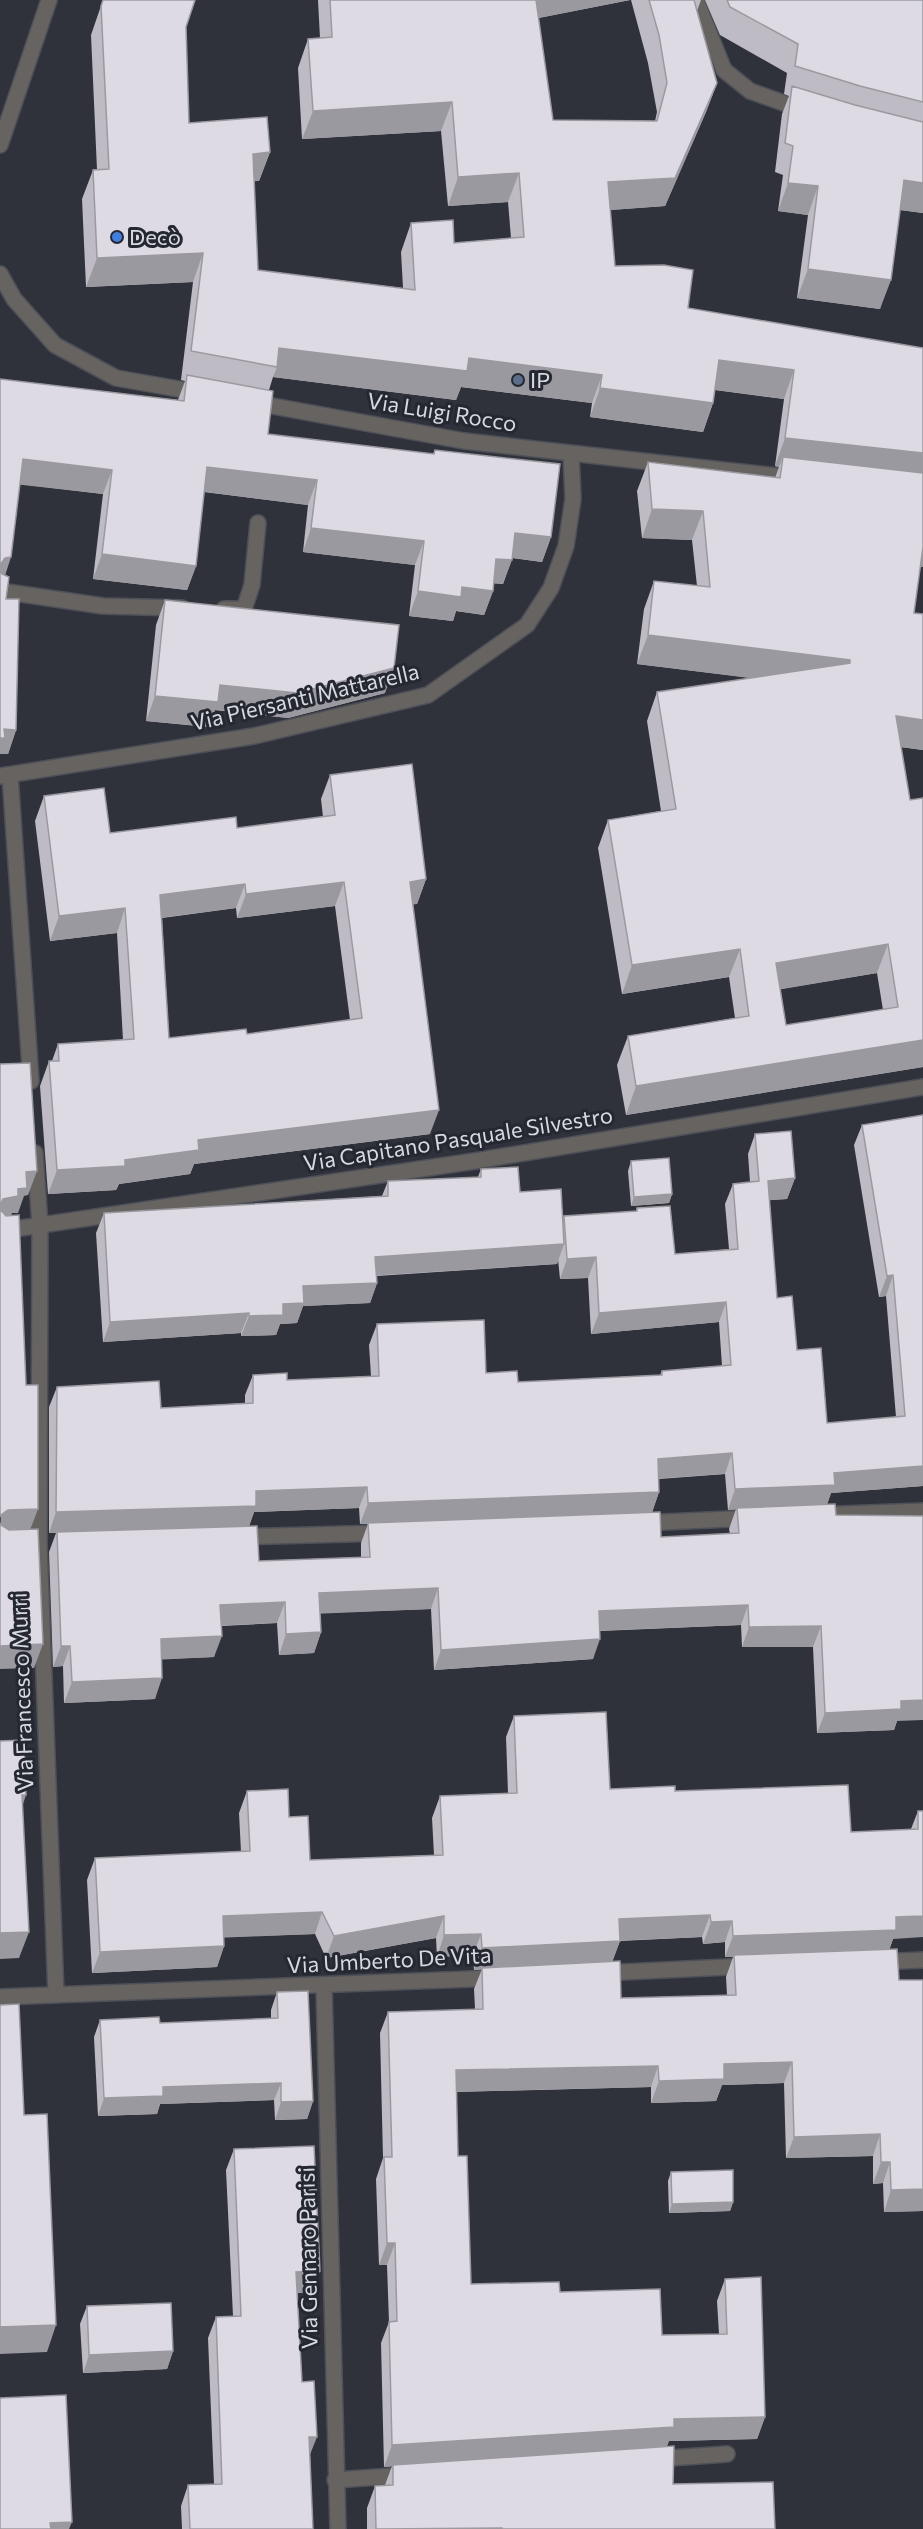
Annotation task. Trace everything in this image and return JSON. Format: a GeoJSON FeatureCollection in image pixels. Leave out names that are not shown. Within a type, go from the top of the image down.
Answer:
{"type":"FeatureCollection","features":[{"type":"Feature","properties":{"kind":"street"},"geometry":{"type":"LineString","coordinates":[[0,145],[49,0]]}},
{"type":"Feature","properties":{"kind":"street"},"geometry":{"type":"LineString","coordinates":[[696,0],[724,70],[750,91],[789,107],[822,116]]}},
{"type":"Feature","properties":{"kind":"street","name":"Via Luigi Rocco"},"geometry":{"type":"LineString","coordinates":[[0,274],[14,299],[55,345],[116,378],[464,441],[807,480]]}},
{"type":"Feature","properties":{"kind":"street","name":"Via Piersanti Mattarella"},"geometry":{"type":"LineString","coordinates":[[5,776],[254,736],[428,695],[527,625],[551,588],[566,546],[570,523],[573,499],[571,453]]}},
{"type":"Feature","properties":{"kind":"street"},"geometry":{"type":"LineString","coordinates":[[0,591],[103,606],[244,609],[252,585],[258,523]]}},
{"type":"Feature","properties":{"kind":"street"},"geometry":{"type":"LineString","coordinates":[[5,776],[32,1095]]}},
{"type":"Feature","properties":{"kind":"street","name":"Via Capitano Pasquale Silvestro"},"geometry":{"type":"LineString","coordinates":[[0,1231],[475,1161],[923,1088]]}},
{"type":"Feature","properties":{"kind":"street","name":"Via Francesco Murri"},"geometry":{"type":"LineString","coordinates":[[35,1143],[40,1226],[56,1995]]}},
{"type":"Feature","properties":{"kind":"street"},"geometry":{"type":"LineString","coordinates":[[805,1516],[923,1511]]}},
{"type":"Feature","properties":{"kind":"street"},"geometry":{"type":"LineString","coordinates":[[627,1524],[769,1517]]}},
{"type":"Feature","properties":{"kind":"street"},"geometry":{"type":"LineString","coordinates":[[227,1538],[403,1533]]}},
{"type":"Feature","properties":{"kind":"street"},"geometry":{"type":"LineString","coordinates":[[20,1543],[45,1543]]}},
{"type":"Feature","properties":{"kind":"street"},"geometry":{"type":"LineString","coordinates":[[864,1962],[923,1960]]}},
{"type":"Feature","properties":{"kind":"street"},"geometry":{"type":"LineString","coordinates":[[581,1974],[769,1965]]}},
{"type":"Feature","properties":{"kind":"street","name":"Via Umberto De Vita"},"geometry":{"type":"LineString","coordinates":[[0,1997],[324,1987],[511,1977]]}},
{"type":"Feature","properties":{"kind":"street","name":"Via Gennaro Parisi"},"geometry":{"type":"LineString","coordinates":[[324,1987],[338,2529]]}},
{"type":"Feature","properties":{"kind":"street"},"geometry":{"type":"LineString","coordinates":[[644,2460],[727,2454]]}},
{"type":"Feature","properties":{"kind":"street"},"geometry":{"type":"LineString","coordinates":[[336,2480],[418,2474]]}},
{"type":"Feature","properties":{"kind":"building"},"geometry":{"type":"Polygon","coordinates":[[[103,0],[195,0],[186,27],[189,123],[267,117],[270,152],[253,154],[258,270],[415,290],[411,223],[453,220],[454,243],[524,237],[519,173],[458,177],[452,102],[313,111],[308,39],[332,37],[330,0],[536,0],[553,120],[657,121],[667,83],[659,35],[649,0],[694,0],[717,83],[675,178],[608,182],[615,266],[664,265],[693,270],[688,308],[923,348],[923,453],[785,438],[794,370],[719,360],[713,403],[600,388],[602,375],[469,358],[467,371],[279,348],[277,367],[191,351],[203,253],[97,258],[93,170],[109,169],[101,6],[103,0]]]}},
{"type":"Feature","properties":{"kind":"building"},"geometry":{"type":"Polygon","coordinates":[[[727,0],[923,0],[923,102],[795,66],[798,44],[730,7],[727,0]]]}},
{"type":"Feature","properties":{"kind":"building"},"geometry":{"type":"Polygon","coordinates":[[[792,86],[923,122],[923,183],[904,180],[891,280],[808,269],[818,186],[788,183],[793,146],[785,143],[792,86]]]}},
{"type":"Feature","properties":{"kind":"building"},"geometry":{"type":"Polygon","coordinates":[[[187,375],[273,391],[268,434],[434,454],[435,450],[560,464],[551,537],[515,533],[512,560],[496,559],[493,591],[462,587],[461,597],[418,591],[424,541],[311,528],[317,480],[207,467],[196,566],[102,554],[112,470],[23,459],[11,557],[5,558],[0,565],[0,379],[184,401],[187,375]]]}},
{"type":"Feature","properties":{"kind":"building"},"geometry":{"type":"Polygon","coordinates":[[[783,457],[923,473],[923,547],[914,613],[923,614],[923,720],[896,716],[910,800],[923,798],[923,1040],[636,1086],[628,1036],[749,1016],[740,949],[632,965],[608,820],[676,809],[657,692],[850,663],[850,660],[648,635],[654,581],[710,587],[703,511],[652,509],[648,462],[780,478],[783,457]],[[888,944],[776,963],[786,1025],[898,1007],[888,944]]]}},
{"type":"Feature","properties":{"kind":"building"},"geometry":{"type":"Polygon","coordinates":[[[0,568],[2,574],[9,577],[6,599],[19,599],[16,730],[4,729],[5,738],[0,738],[0,568]]]}},
{"type":"Feature","properties":{"kind":"building"},"geometry":{"type":"Polygon","coordinates":[[[165,600],[399,625],[394,668],[297,693],[220,685],[218,702],[155,696],[165,600]]]}},
{"type":"Feature","properties":{"kind":"building"},"geometry":{"type":"Polygon","coordinates":[[[412,764],[426,879],[410,882],[439,1110],[198,1140],[199,1150],[125,1160],[125,1166],[57,1170],[49,1061],[59,1061],[58,1044],[134,1039],[125,908],[59,916],[44,796],[104,788],[110,833],[236,817],[237,828],[335,815],[330,775],[412,764]],[[344,882],[246,894],[245,884],[160,895],[169,1038],[246,1029],[247,1034],[362,1018],[344,882]]]}},
{"type":"Feature","properties":{"kind":"building"},"geometry":{"type":"Polygon","coordinates":[[[30,1063],[37,1171],[26,1172],[27,1188],[18,1189],[18,1196],[3,1199],[0,1206],[0,1064],[30,1063]]]}},
{"type":"Feature","properties":{"kind":"building"},"geometry":{"type":"Polygon","coordinates":[[[923,1115],[923,1466],[834,1473],[835,1485],[735,1489],[732,1453],[658,1459],[659,1492],[368,1503],[367,1487],[256,1491],[256,1506],[56,1512],[57,1387],[159,1381],[161,1408],[253,1403],[253,1375],[287,1373],[287,1380],[379,1376],[377,1324],[484,1320],[486,1373],[517,1371],[518,1382],[662,1375],[662,1371],[731,1365],[726,1302],[599,1313],[596,1257],[567,1259],[564,1216],[637,1211],[637,1208],[670,1206],[675,1254],[738,1249],[733,1184],[759,1181],[755,1134],[791,1131],[795,1178],[768,1181],[777,1298],[792,1296],[797,1350],[821,1348],[827,1423],[905,1416],[893,1275],[887,1276],[862,1125],[923,1115]]]}},
{"type":"Feature","properties":{"kind":"building"},"geometry":{"type":"Polygon","coordinates":[[[669,1158],[672,1194],[634,1197],[631,1161],[669,1158]]]}},
{"type":"Feature","properties":{"kind":"building"},"geometry":{"type":"Polygon","coordinates":[[[518,1167],[520,1192],[561,1189],[564,1244],[375,1257],[377,1283],[303,1286],[304,1303],[283,1304],[283,1315],[249,1316],[249,1313],[110,1322],[104,1213],[388,1196],[388,1181],[481,1177],[481,1169],[518,1167]]]}},
{"type":"Feature","properties":{"kind":"building"},"geometry":{"type":"Polygon","coordinates":[[[0,1209],[6,1216],[19,1215],[26,1385],[38,1385],[38,1509],[8,1510],[0,1517],[0,1209]]]}},
{"type":"Feature","properties":{"kind":"building"},"geometry":{"type":"Polygon","coordinates":[[[835,1504],[836,1515],[923,1516],[923,1700],[901,1701],[901,1709],[825,1713],[821,1626],[749,1627],[748,1605],[599,1611],[600,1639],[441,1650],[438,1588],[319,1593],[321,1632],[286,1634],[285,1602],[220,1605],[222,1636],[161,1639],[162,1678],[72,1682],[70,1646],[61,1646],[57,1532],[257,1526],[259,1561],[370,1557],[368,1523],[660,1512],[661,1537],[739,1533],[737,1508],[835,1504]]]}},
{"type":"Feature","properties":{"kind":"building"},"geometry":{"type":"Polygon","coordinates":[[[0,1523],[9,1530],[38,1529],[43,1644],[0,1646],[0,1523]]]}},
{"type":"Feature","properties":{"kind":"building"},"geometry":{"type":"Polygon","coordinates":[[[606,1712],[610,1789],[675,1786],[675,1791],[848,1785],[851,1832],[918,1829],[918,1811],[923,1811],[923,1916],[896,1917],[896,1930],[733,1936],[732,1921],[711,1922],[710,1915],[619,1919],[620,1941],[482,1948],[481,1934],[444,1935],[444,1916],[334,1936],[322,1912],[223,1916],[224,1946],[100,1952],[95,1858],[250,1851],[247,1791],[288,1789],[289,1817],[308,1816],[310,1860],[443,1855],[440,1796],[517,1793],[514,1716],[606,1712]]]}},
{"type":"Feature","properties":{"kind":"building"},"geometry":{"type":"Polygon","coordinates":[[[24,1740],[26,1795],[22,1795],[29,1932],[0,1933],[0,1741],[24,1740]]]}},
{"type":"Feature","properties":{"kind":"building"},"geometry":{"type":"Polygon","coordinates":[[[897,1949],[899,1980],[923,1980],[923,2189],[891,2190],[890,2162],[881,2162],[880,2134],[794,2137],[792,2062],[724,2064],[724,2079],[659,2081],[658,2066],[456,2070],[458,2156],[467,2156],[471,2284],[559,2282],[560,2292],[660,2289],[662,2335],[727,2334],[725,2279],[761,2277],[765,2417],[674,2419],[674,2427],[392,2445],[389,2322],[397,2321],[395,2243],[387,2243],[384,2157],[392,2157],[388,2012],[483,2009],[482,1968],[620,1961],[621,1998],[736,1995],[734,1955],[897,1949]]]}},
{"type":"Feature","properties":{"kind":"building"},"geometry":{"type":"Polygon","coordinates":[[[308,1991],[313,2101],[281,2102],[281,2083],[163,2087],[163,2096],[104,2098],[100,2020],[159,2017],[160,2023],[278,2018],[277,1992],[308,1991]]]}},
{"type":"Feature","properties":{"kind":"building"},"geometry":{"type":"Polygon","coordinates":[[[19,2004],[24,2115],[47,2114],[56,2325],[0,2327],[0,2005],[19,2004]]]}},
{"type":"Feature","properties":{"kind":"building"},"geometry":{"type":"Polygon","coordinates":[[[314,2146],[320,2271],[296,2272],[302,2382],[314,2381],[317,2437],[309,2437],[313,2529],[190,2529],[188,2485],[222,2484],[216,2317],[241,2316],[234,2149],[314,2146]]]}},
{"type":"Feature","properties":{"kind":"building"},"geometry":{"type":"Polygon","coordinates":[[[733,2170],[733,2202],[672,2204],[671,2172],[733,2170]]]}},
{"type":"Feature","properties":{"kind":"building"},"geometry":{"type":"Polygon","coordinates":[[[171,2303],[173,2351],[89,2355],[87,2306],[171,2303]]]}},
{"type":"Feature","properties":{"kind":"building"},"geometry":{"type":"Polygon","coordinates":[[[66,2395],[72,2522],[50,2523],[51,2529],[0,2529],[0,2398],[66,2395]]]}},
{"type":"Feature","properties":{"kind":"building"},"geometry":{"type":"Polygon","coordinates":[[[674,2446],[673,2484],[773,2482],[775,2529],[376,2529],[375,2486],[393,2485],[393,2465],[674,2446]]]}},
{"type":"Feature","properties":{"kind":"place","name":"Decò"},"geometry":{"type":"Point","coordinates":[117,237]}},
{"type":"Feature","properties":{"kind":"place","name":"IP"},"geometry":{"type":"Point","coordinates":[518,380]}}]}
